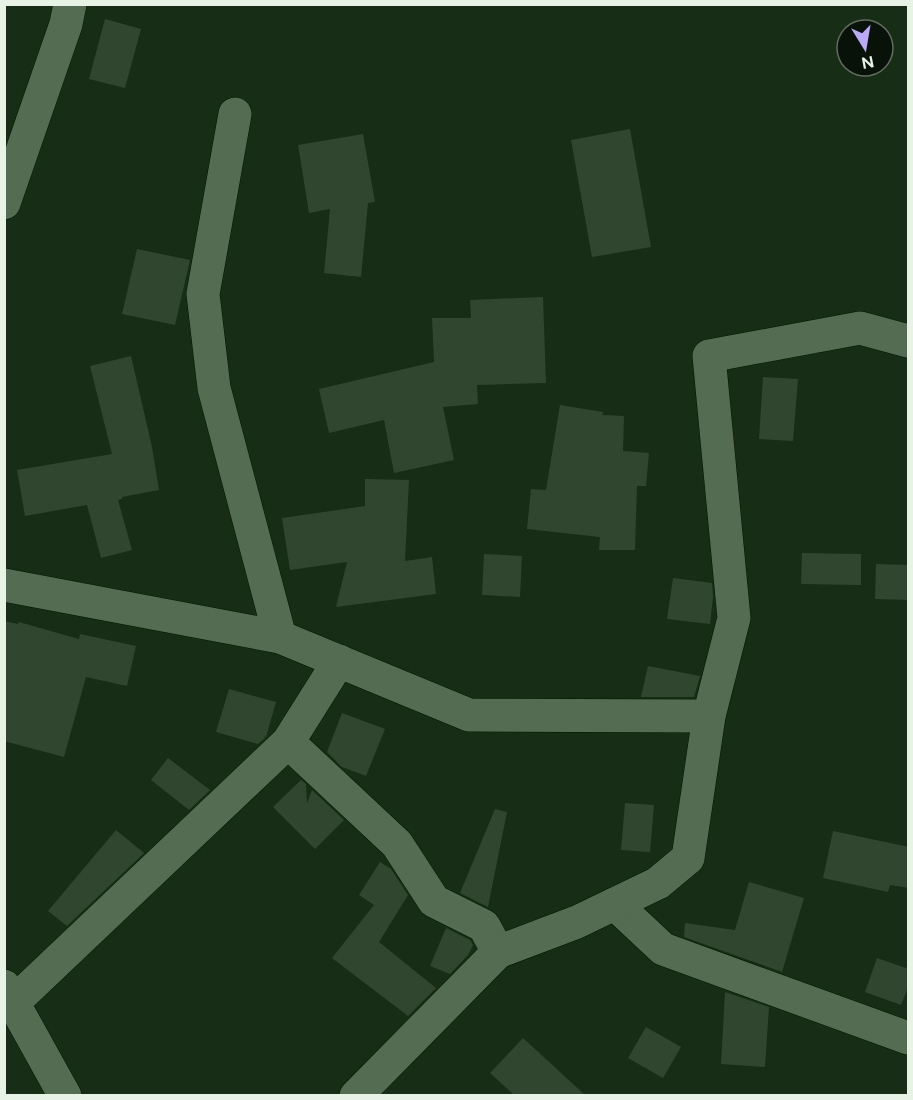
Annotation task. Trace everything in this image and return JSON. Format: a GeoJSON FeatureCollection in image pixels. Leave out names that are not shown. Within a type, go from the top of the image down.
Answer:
{"type":"FeatureCollection","features":[{"type":"Feature","properties":{"kind":"street"},"geometry":{"type":"LineString","coordinates":[[4,203],[66,24],[70,4]]}},
{"type":"Feature","properties":{"kind":"street"},"geometry":{"type":"LineString","coordinates":[[235,114],[203,294],[214,387],[280,637]]}},
{"type":"Feature","properties":{"kind":"street"},"geometry":{"type":"LineString","coordinates":[[356,1095],[498,952],[577,922],[658,884],[688,858],[709,716],[734,618],[710,356],[860,328],[909,341]]}},
{"type":"Feature","properties":{"kind":"street"},"geometry":{"type":"LineString","coordinates":[[4,585],[280,637],[469,715],[709,716]]}},
{"type":"Feature","properties":{"kind":"street"},"geometry":{"type":"LineString","coordinates":[[51,1087],[9,994],[288,742],[339,661]]}},
{"type":"Feature","properties":{"kind":"street"},"geometry":{"type":"LineString","coordinates":[[288,742],[397,844],[434,901],[484,926],[498,952]]}},
{"type":"Feature","properties":{"kind":"street"},"geometry":{"type":"LineString","coordinates":[[615,904],[663,949],[909,1038]]}},
{"type":"Feature","properties":{"kind":"building"},"geometry":{"type":"Polygon","coordinates":[[[105,19],[141,29],[125,88],[89,79],[105,19]]]}},
{"type":"Feature","properties":{"kind":"building"},"geometry":{"type":"Polygon","coordinates":[[[630,129],[651,247],[592,257],[571,140],[630,129]]]}},
{"type":"Feature","properties":{"kind":"building"},"geometry":{"type":"Polygon","coordinates":[[[363,134],[375,202],[368,203],[361,277],[324,273],[330,209],[309,213],[298,145],[363,134]]]}},
{"type":"Feature","properties":{"kind":"building"},"geometry":{"type":"Polygon","coordinates":[[[137,249],[190,260],[175,325],[122,314],[137,249]]]}},
{"type":"Feature","properties":{"kind":"building"},"geometry":{"type":"Polygon","coordinates":[[[543,297],[546,383],[477,385],[478,404],[443,407],[454,460],[394,473],[384,420],[329,433],[319,389],[434,362],[432,318],[471,318],[470,300],[543,297]]]}},
{"type":"Feature","properties":{"kind":"building"},"geometry":{"type":"Polygon","coordinates":[[[131,356],[152,447],[159,490],[122,497],[118,500],[132,550],[101,558],[87,505],[25,516],[17,470],[112,454],[90,366],[131,356]]]}},
{"type":"Feature","properties":{"kind":"building"},"geometry":{"type":"Polygon","coordinates":[[[763,377],[798,379],[793,441],[759,439],[763,377]]]}},
{"type":"Feature","properties":{"kind":"building"},"geometry":{"type":"Polygon","coordinates":[[[560,405],[603,412],[602,415],[624,416],[623,451],[649,453],[646,486],[637,486],[635,550],[599,550],[600,537],[527,529],[531,489],[546,490],[560,405]]]}},
{"type":"Feature","properties":{"kind":"building"},"geometry":{"type":"Polygon","coordinates":[[[365,479],[409,480],[405,561],[432,557],[436,594],[336,607],[347,562],[290,570],[282,518],[365,506],[365,479]]]}},
{"type":"Feature","properties":{"kind":"building"},"geometry":{"type":"Polygon","coordinates":[[[802,553],[861,554],[861,585],[801,584],[802,553]]]}},
{"type":"Feature","properties":{"kind":"building"},"geometry":{"type":"Polygon","coordinates":[[[484,554],[522,556],[520,597],[482,595],[484,554]]]}},
{"type":"Feature","properties":{"kind":"building"},"geometry":{"type":"Polygon","coordinates":[[[876,564],[909,565],[909,600],[875,599],[876,564]]]}},
{"type":"Feature","properties":{"kind":"building"},"geometry":{"type":"Polygon","coordinates":[[[673,578],[712,583],[710,624],[667,619],[673,578]]]}},
{"type":"Feature","properties":{"kind":"building"},"geometry":{"type":"Polygon","coordinates":[[[4,621],[18,624],[19,622],[79,639],[80,634],[136,646],[127,686],[86,677],[64,757],[4,741],[4,621]]]}},
{"type":"Feature","properties":{"kind":"building"},"geometry":{"type":"Polygon","coordinates":[[[648,666],[700,676],[694,697],[641,697],[648,666]]]}},
{"type":"Feature","properties":{"kind":"building"},"geometry":{"type":"Polygon","coordinates":[[[229,689],[276,702],[266,737],[264,736],[265,738],[258,744],[216,732],[229,689]]]}},
{"type":"Feature","properties":{"kind":"building"},"geometry":{"type":"Polygon","coordinates":[[[342,713],[385,729],[366,776],[342,767],[327,752],[342,713]]]}},
{"type":"Feature","properties":{"kind":"building"},"geometry":{"type":"Polygon","coordinates":[[[168,758],[210,790],[189,810],[151,780],[168,758]]]}},
{"type":"Feature","properties":{"kind":"building"},"geometry":{"type":"Polygon","coordinates":[[[301,780],[306,784],[307,803],[312,790],[344,820],[315,849],[273,807],[301,780]]]}},
{"type":"Feature","properties":{"kind":"building"},"geometry":{"type":"Polygon","coordinates":[[[625,803],[654,805],[650,852],[621,850],[625,803]]]}},
{"type":"Feature","properties":{"kind":"building"},"geometry":{"type":"Polygon","coordinates":[[[495,809],[507,812],[488,907],[460,893],[495,809]]]}},
{"type":"Feature","properties":{"kind":"building"},"geometry":{"type":"Polygon","coordinates":[[[116,830],[144,853],[67,926],[48,911],[116,830]]]}},
{"type":"Feature","properties":{"kind":"building"},"geometry":{"type":"Polygon","coordinates":[[[833,831],[909,847],[909,888],[890,885],[888,892],[823,878],[833,831]]]}},
{"type":"Feature","properties":{"kind":"building"},"geometry":{"type":"Polygon","coordinates":[[[380,862],[391,869],[408,895],[379,942],[436,988],[408,1016],[332,958],[374,905],[359,895],[380,862]]]}},
{"type":"Feature","properties":{"kind":"building"},"geometry":{"type":"Polygon","coordinates":[[[749,882],[804,898],[782,972],[684,937],[685,923],[735,930],[749,882]]]}},
{"type":"Feature","properties":{"kind":"building"},"geometry":{"type":"Polygon","coordinates":[[[446,928],[470,940],[473,945],[468,955],[450,974],[430,966],[446,928]]]}},
{"type":"Feature","properties":{"kind":"building"},"geometry":{"type":"Polygon","coordinates":[[[877,958],[909,969],[909,985],[901,1005],[865,992],[877,958]]]}},
{"type":"Feature","properties":{"kind":"building"},"geometry":{"type":"Polygon","coordinates":[[[725,992],[769,1007],[765,1067],[721,1064],[725,992]]]}},
{"type":"Feature","properties":{"kind":"building"},"geometry":{"type":"Polygon","coordinates":[[[646,1027],[681,1047],[663,1078],[628,1058],[646,1027]]]}},
{"type":"Feature","properties":{"kind":"building"},"geometry":{"type":"Polygon","coordinates":[[[523,1038],[585,1095],[514,1095],[490,1073],[523,1038]]]}}]}
